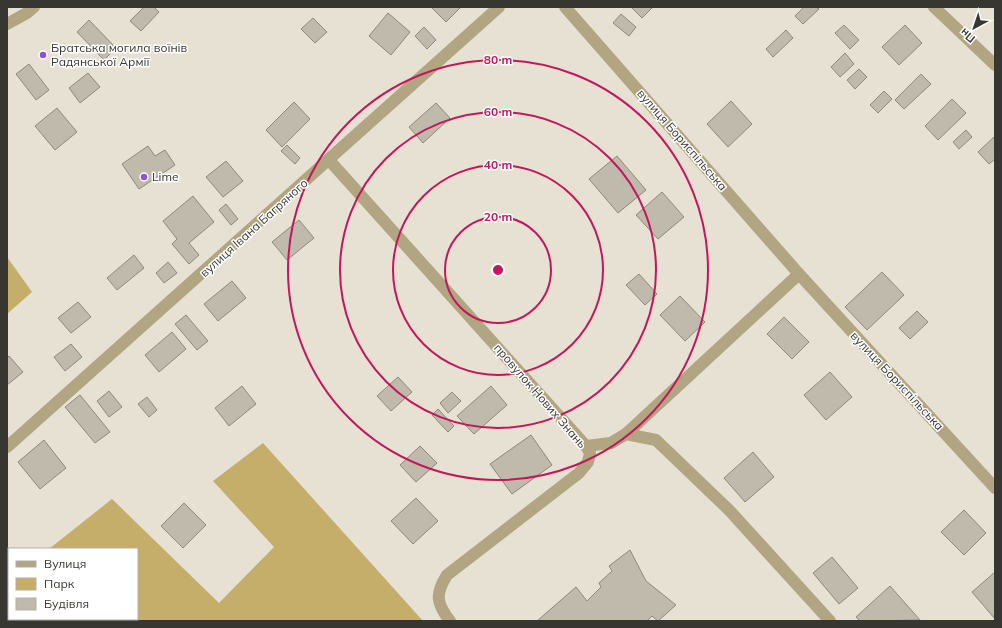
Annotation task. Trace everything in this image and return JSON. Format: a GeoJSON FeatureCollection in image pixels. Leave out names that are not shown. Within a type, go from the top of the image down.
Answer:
{"type":"FeatureCollection","features":[{"type":"Feature","properties":{"kind":"street"},"geometry":{"type":"LineString","coordinates":[[7,24],[27,13],[34,7]]}},
{"type":"Feature","properties":{"kind":"street","name":"вулиця Івана Багряного"},"geometry":{"type":"LineString","coordinates":[[7,447],[499,7]]}},
{"type":"Feature","properties":{"kind":"street","name":"вулиця Бориспільська"},"geometry":{"type":"LineString","coordinates":[[565,7],[799,274],[995,488]]}},
{"type":"Feature","properties":{"kind":"street"},"geometry":{"type":"LineString","coordinates":[[934,7],[995,65]]}},
{"type":"Feature","properties":{"kind":"street","name":"провулок Нових Знань"},"geometry":{"type":"LineString","coordinates":[[329,160],[586,446],[590,453],[588,462],[579,473],[447,575],[440,586],[438,601],[443,612],[450,621]]}},
{"type":"Feature","properties":{"kind":"street"},"geometry":{"type":"LineString","coordinates":[[586,446],[611,443],[626,434],[799,274]]}},
{"type":"Feature","properties":{"kind":"street"},"geometry":{"type":"LineString","coordinates":[[626,434],[656,440],[729,510],[830,621]]}},
{"type":"Feature","properties":{"kind":"green space"},"geometry":{"type":"Polygon","coordinates":[[[7,257],[32,292],[7,314],[7,257]]]}},
{"type":"Feature","properties":{"kind":"green space"},"geometry":{"type":"Polygon","coordinates":[[[263,443],[423,621],[92,621],[91,620],[138,620],[138,548],[50,548],[112,499],[219,603],[274,547],[213,481],[263,443]]]}},
{"type":"Feature","properties":{"kind":"building"},"geometry":{"type":"Polygon","coordinates":[[[144,7],[154,7],[159,12],[141,31],[130,21],[144,7]]]}},
{"type":"Feature","properties":{"kind":"building"},"geometry":{"type":"Polygon","coordinates":[[[431,7],[461,7],[446,22],[431,7]]]}},
{"type":"Feature","properties":{"kind":"building"},"geometry":{"type":"Polygon","coordinates":[[[631,7],[653,7],[642,18],[631,7]]]}},
{"type":"Feature","properties":{"kind":"building"},"geometry":{"type":"Polygon","coordinates":[[[804,7],[816,7],[819,9],[803,24],[795,16],[804,7]]]}},
{"type":"Feature","properties":{"kind":"building"},"geometry":{"type":"Polygon","coordinates":[[[388,13],[410,32],[391,55],[369,36],[388,13]]]}},
{"type":"Feature","properties":{"kind":"building"},"geometry":{"type":"Polygon","coordinates":[[[621,14],[636,27],[629,36],[613,23],[621,14]]]}},
{"type":"Feature","properties":{"kind":"building"},"geometry":{"type":"Polygon","coordinates":[[[313,18],[327,32],[315,43],[301,29],[313,18]]]}},
{"type":"Feature","properties":{"kind":"building"},"geometry":{"type":"Polygon","coordinates":[[[89,20],[116,48],[104,60],[77,32],[89,20]]]}},
{"type":"Feature","properties":{"kind":"building"},"geometry":{"type":"Polygon","coordinates":[[[844,25],[859,40],[850,49],[835,33],[844,25]]]}},
{"type":"Feature","properties":{"kind":"building"},"geometry":{"type":"Polygon","coordinates":[[[905,25],[922,43],[899,65],[882,47],[905,25]]]}},
{"type":"Feature","properties":{"kind":"building"},"geometry":{"type":"Polygon","coordinates":[[[424,27],[436,40],[427,49],[415,36],[424,27]]]}},
{"type":"Feature","properties":{"kind":"building"},"geometry":{"type":"Polygon","coordinates":[[[786,30],[793,38],[773,57],[766,49],[786,30]]]}},
{"type":"Feature","properties":{"kind":"building"},"geometry":{"type":"Polygon","coordinates":[[[845,53],[854,64],[840,77],[831,67],[845,53]]]}},
{"type":"Feature","properties":{"kind":"building"},"geometry":{"type":"Polygon","coordinates":[[[29,64],[49,90],[36,100],[16,74],[29,64]]]}},
{"type":"Feature","properties":{"kind":"building"},"geometry":{"type":"Polygon","coordinates":[[[859,69],[867,77],[855,89],[847,80],[859,69]]]}},
{"type":"Feature","properties":{"kind":"building"},"geometry":{"type":"Polygon","coordinates":[[[88,73],[100,87],[80,103],[69,88],[88,73]]]}},
{"type":"Feature","properties":{"kind":"building"},"geometry":{"type":"Polygon","coordinates":[[[921,74],[931,84],[904,109],[895,100],[921,74]]]}},
{"type":"Feature","properties":{"kind":"building"},"geometry":{"type":"Polygon","coordinates":[[[884,91],[892,99],[878,113],[870,105],[884,91]]]}},
{"type":"Feature","properties":{"kind":"building"},"geometry":{"type":"Polygon","coordinates":[[[952,99],[966,113],[938,140],[925,126],[952,99]]]}},
{"type":"Feature","properties":{"kind":"building"},"geometry":{"type":"Polygon","coordinates":[[[731,101],[752,124],[728,147],[707,124],[731,101]]]}},
{"type":"Feature","properties":{"kind":"building"},"geometry":{"type":"Polygon","coordinates":[[[294,102],[310,119],[282,147],[266,130],[294,102]]]}},
{"type":"Feature","properties":{"kind":"building"},"geometry":{"type":"Polygon","coordinates":[[[436,103],[450,118],[423,143],[409,127],[436,103]]]}},
{"type":"Feature","properties":{"kind":"building"},"geometry":{"type":"Polygon","coordinates":[[[57,108],[77,132],[55,150],[35,126],[57,108]]]}},
{"type":"Feature","properties":{"kind":"building"},"geometry":{"type":"Polygon","coordinates":[[[966,130],[972,137],[959,149],[953,142],[966,130]]]}},
{"type":"Feature","properties":{"kind":"building"},"geometry":{"type":"Polygon","coordinates":[[[995,136],[995,159],[989,164],[978,152],[995,136]]]}},
{"type":"Feature","properties":{"kind":"building"},"geometry":{"type":"Polygon","coordinates":[[[287,145],[300,158],[295,164],[281,151],[287,145]]]}},
{"type":"Feature","properties":{"kind":"building","name":"Lime"},"geometry":{"type":"Polygon","coordinates":[[[148,146],[155,156],[165,150],[175,165],[139,189],[122,164],[148,146]]]}},
{"type":"Feature","properties":{"kind":"building"},"geometry":{"type":"Polygon","coordinates":[[[617,156],[646,190],[618,213],[589,179],[617,156]]]}},
{"type":"Feature","properties":{"kind":"building"},"geometry":{"type":"Polygon","coordinates":[[[226,161],[243,181],[223,197],[206,177],[226,161]]]}},
{"type":"Feature","properties":{"kind":"building"},"geometry":{"type":"Polygon","coordinates":[[[662,192],[684,217],[658,239],[636,215],[662,192]]]}},
{"type":"Feature","properties":{"kind":"building"},"geometry":{"type":"Polygon","coordinates":[[[193,196],[214,222],[189,243],[199,255],[189,264],[172,244],[177,239],[163,221],[193,196]]]}},
{"type":"Feature","properties":{"kind":"building"},"geometry":{"type":"Polygon","coordinates":[[[226,204],[238,219],[231,225],[219,210],[226,204]]]}},
{"type":"Feature","properties":{"kind":"building"},"geometry":{"type":"Polygon","coordinates":[[[299,220],[314,238],[287,260],[272,242],[299,220]]]}},
{"type":"Feature","properties":{"kind":"building"},"geometry":{"type":"Polygon","coordinates":[[[134,255],[144,268],[117,290],[107,278],[134,255]]]}},
{"type":"Feature","properties":{"kind":"building"},"geometry":{"type":"Polygon","coordinates":[[[168,262],[177,273],[164,283],[156,273],[168,262]]]}},
{"type":"Feature","properties":{"kind":"building"},"geometry":{"type":"Polygon","coordinates":[[[882,272],[904,295],[867,330],[845,307],[882,272]]]}},
{"type":"Feature","properties":{"kind":"building"},"geometry":{"type":"Polygon","coordinates":[[[639,274],[657,294],[645,305],[626,285],[639,274]]]}},
{"type":"Feature","properties":{"kind":"building"},"geometry":{"type":"Polygon","coordinates":[[[232,281],[246,298],[218,321],[204,304],[232,281]]]}},
{"type":"Feature","properties":{"kind":"building"},"geometry":{"type":"Polygon","coordinates":[[[680,296],[705,322],[685,341],[660,315],[680,296]]]}},
{"type":"Feature","properties":{"kind":"building"},"geometry":{"type":"Polygon","coordinates":[[[78,302],[91,317],[71,333],[58,318],[78,302]]]}},
{"type":"Feature","properties":{"kind":"building"},"geometry":{"type":"Polygon","coordinates":[[[917,311],[928,322],[910,339],[899,328],[917,311]]]}},
{"type":"Feature","properties":{"kind":"building"},"geometry":{"type":"Polygon","coordinates":[[[186,315],[208,341],[197,350],[175,324],[186,315]]]}},
{"type":"Feature","properties":{"kind":"building"},"geometry":{"type":"Polygon","coordinates":[[[784,317],[809,342],[792,359],[767,334],[784,317]]]}},
{"type":"Feature","properties":{"kind":"building"},"geometry":{"type":"Polygon","coordinates":[[[172,332],[186,349],[159,372],[145,355],[172,332]]]}},
{"type":"Feature","properties":{"kind":"building"},"geometry":{"type":"Polygon","coordinates":[[[71,344],[82,357],[65,371],[54,357],[71,344]]]}},
{"type":"Feature","properties":{"kind":"building"},"geometry":{"type":"Polygon","coordinates":[[[9,356],[23,372],[7,385],[7,358],[9,356]]]}},
{"type":"Feature","properties":{"kind":"building"},"geometry":{"type":"Polygon","coordinates":[[[830,372],[852,397],[826,420],[804,395],[830,372]]]}},
{"type":"Feature","properties":{"kind":"building"},"geometry":{"type":"Polygon","coordinates":[[[398,377],[412,392],[391,411],[377,396],[398,377]]]}},
{"type":"Feature","properties":{"kind":"building"},"geometry":{"type":"Polygon","coordinates":[[[242,386],[256,404],[229,426],[215,408],[242,386]]]}},
{"type":"Feature","properties":{"kind":"building"},"geometry":{"type":"Polygon","coordinates":[[[491,386],[507,405],[474,434],[457,416],[491,386]]]}},
{"type":"Feature","properties":{"kind":"building"},"geometry":{"type":"Polygon","coordinates":[[[109,391],[122,407],[109,417],[97,401],[109,391]]]}},
{"type":"Feature","properties":{"kind":"building"},"geometry":{"type":"Polygon","coordinates":[[[452,392],[461,401],[448,413],[440,403],[452,392]]]}},
{"type":"Feature","properties":{"kind":"building"},"geometry":{"type":"Polygon","coordinates":[[[80,395],[110,432],[95,443],[65,407],[80,395]]]}},
{"type":"Feature","properties":{"kind":"building"},"geometry":{"type":"Polygon","coordinates":[[[147,397],[157,410],[149,417],[138,404],[147,397]]]}},
{"type":"Feature","properties":{"kind":"building"},"geometry":{"type":"Polygon","coordinates":[[[438,409],[454,426],[448,432],[432,415],[438,409]]]}},
{"type":"Feature","properties":{"kind":"building"},"geometry":{"type":"Polygon","coordinates":[[[531,435],[552,465],[512,494],[490,464],[531,435]]]}},
{"type":"Feature","properties":{"kind":"building"},"geometry":{"type":"Polygon","coordinates":[[[44,440],[66,468],[40,489],[18,462],[44,440]]]}},
{"type":"Feature","properties":{"kind":"building"},"geometry":{"type":"Polygon","coordinates":[[[420,446],[437,463],[416,482],[400,465],[420,446]]]}},
{"type":"Feature","properties":{"kind":"building"},"geometry":{"type":"Polygon","coordinates":[[[753,452],[774,477],[745,502],[724,478],[753,452]]]}},
{"type":"Feature","properties":{"kind":"building"},"geometry":{"type":"Polygon","coordinates":[[[416,498],[438,521],[413,544],[391,521],[416,498]]]}},
{"type":"Feature","properties":{"kind":"building"},"geometry":{"type":"Polygon","coordinates":[[[184,503],[206,525],[183,548],[161,526],[184,503]]]}},
{"type":"Feature","properties":{"kind":"building"},"geometry":{"type":"Polygon","coordinates":[[[964,510],[986,533],[964,555],[941,532],[964,510]]]}},
{"type":"Feature","properties":{"kind":"building"},"geometry":{"type":"Polygon","coordinates":[[[630,550],[646,581],[676,605],[658,621],[652,616],[647,621],[537,621],[576,587],[587,601],[601,587],[599,583],[612,571],[609,566],[630,550]]]}},
{"type":"Feature","properties":{"kind":"building"},"geometry":{"type":"Polygon","coordinates":[[[832,557],[858,588],[839,604],[813,573],[832,557]]]}},
{"type":"Feature","properties":{"kind":"building"},"geometry":{"type":"Polygon","coordinates":[[[995,572],[995,619],[972,592],[995,572]]]}},
{"type":"Feature","properties":{"kind":"building"},"geometry":{"type":"Polygon","coordinates":[[[890,586],[920,620],[860,621],[856,617],[890,586]]]}},
{"type":"Feature","properties":{"kind":"place","name":"Братська могила воїнів Радянської Армії"},"geometry":{"type":"Point","coordinates":[43,55]}},
{"type":"Feature","properties":{"kind":"place","name":"Lime"},"geometry":{"type":"Point","coordinates":[144,177]}}]}
